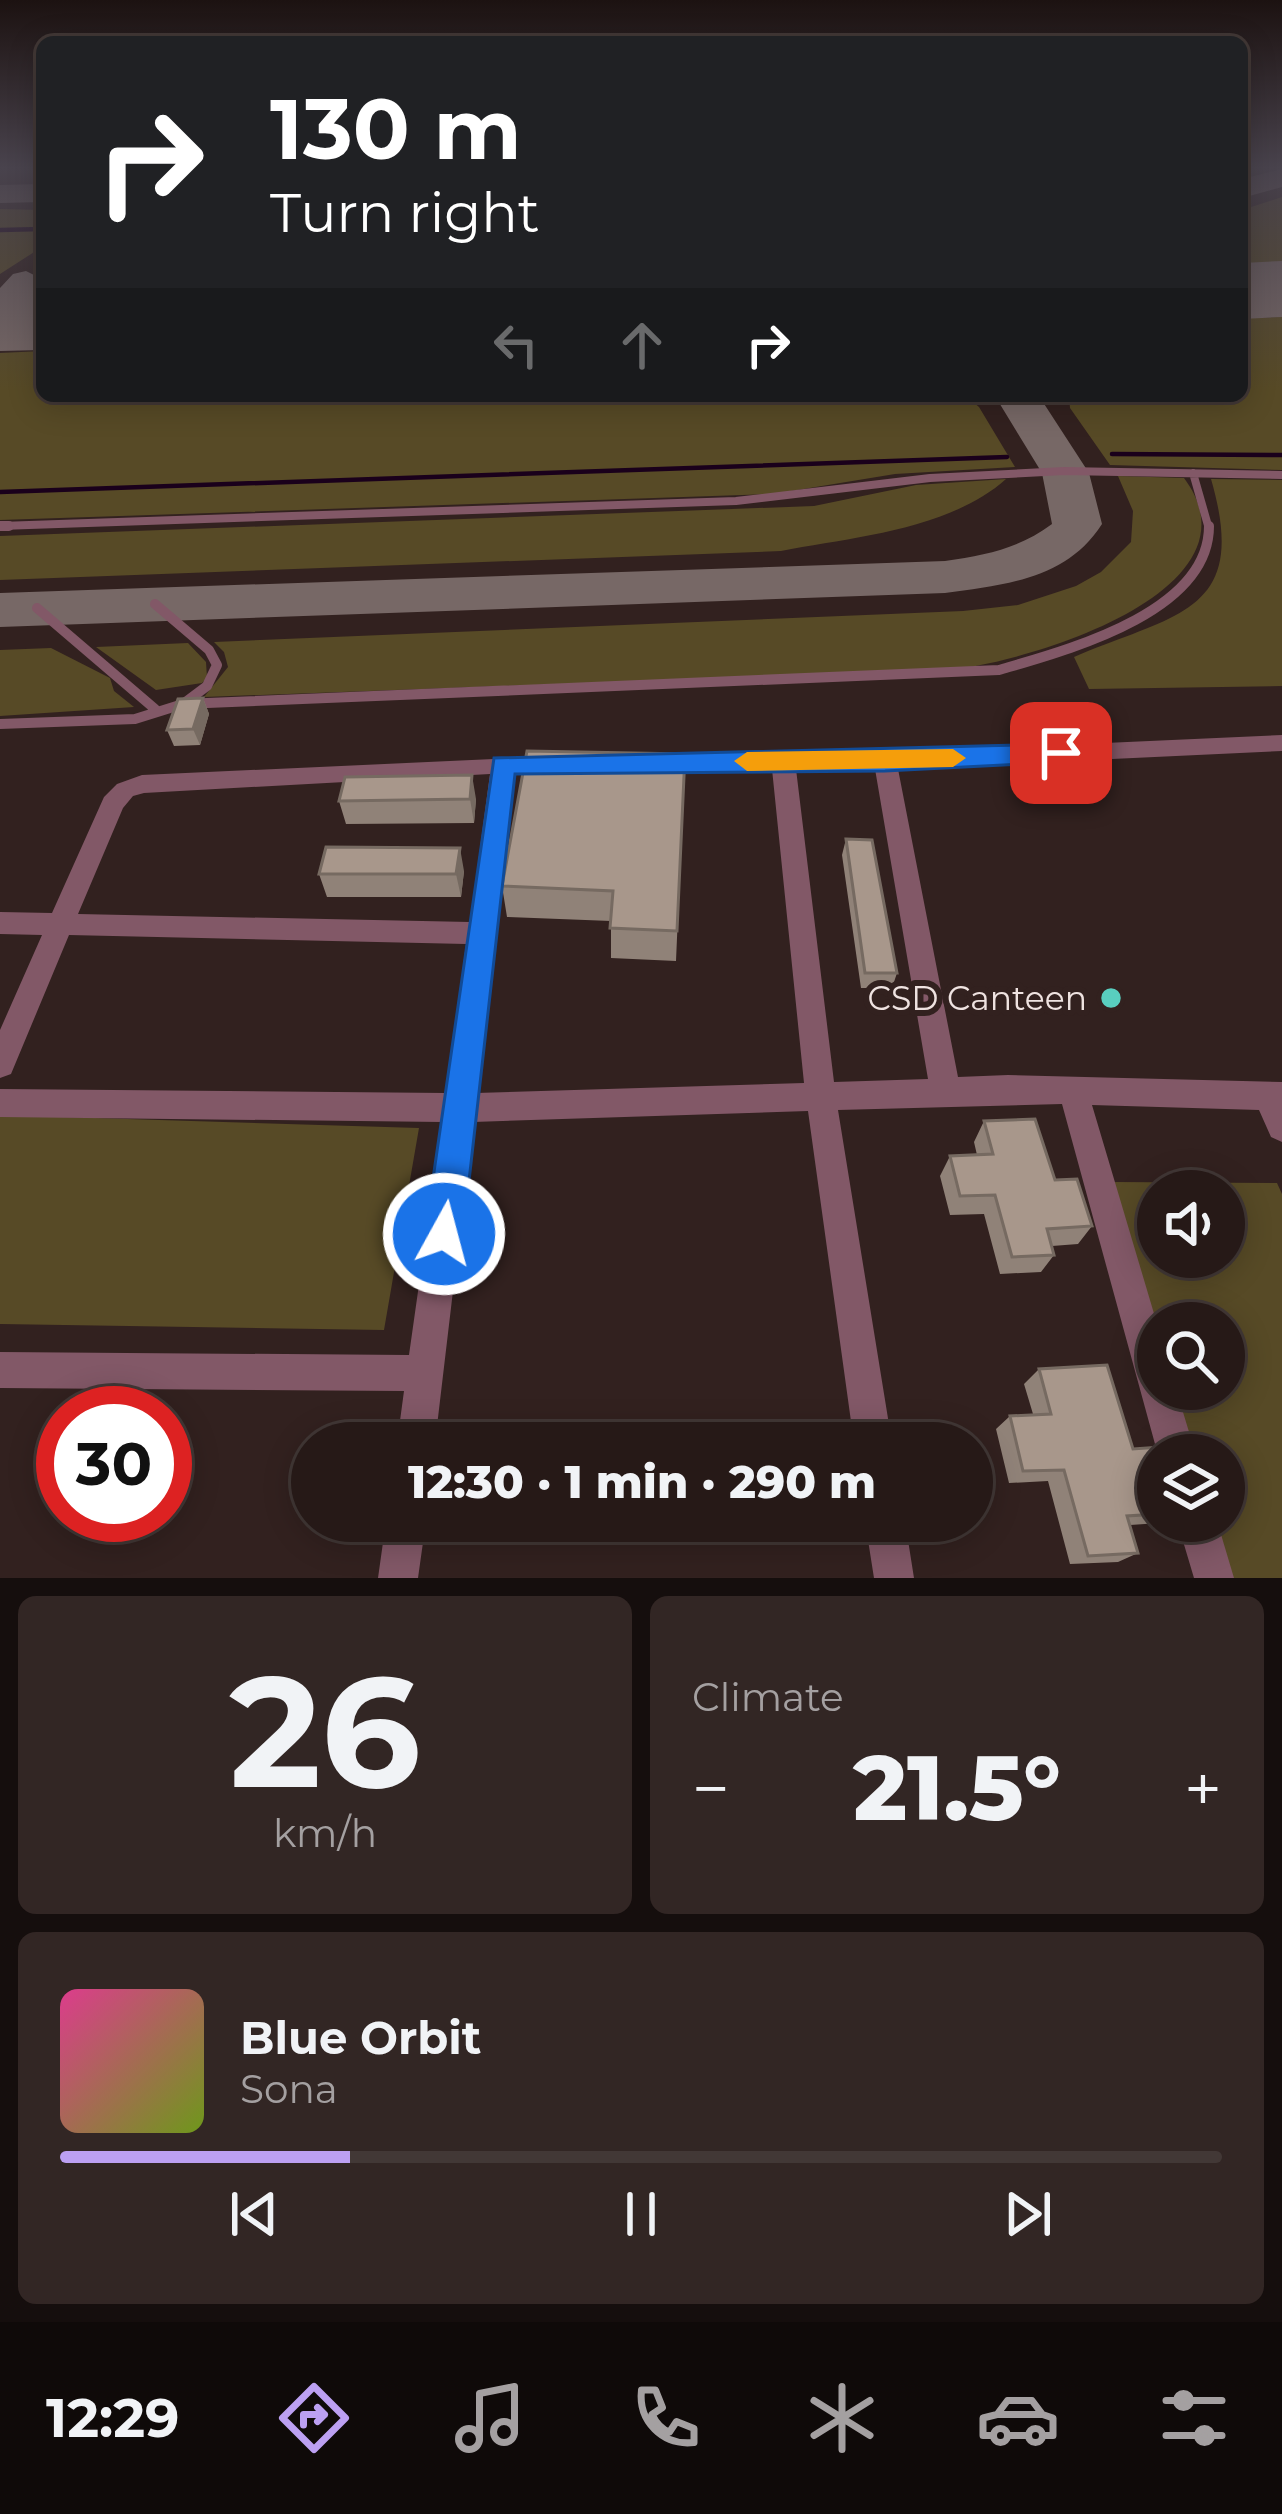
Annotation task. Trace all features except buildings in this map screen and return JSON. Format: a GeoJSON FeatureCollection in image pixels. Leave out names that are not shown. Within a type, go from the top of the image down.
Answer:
{"type":"FeatureCollection","features":[{"type":"Feature","properties":{"kind":"street"},"geometry":{"type":"LineString","coordinates":[[628,761],[885,761],[1282,743]]}},
{"type":"Feature","properties":{"kind":"street"},"geometry":{"type":"LineString","coordinates":[[0,1064],[113,803],[132,786],[584,761]]}},
{"type":"Feature","properties":{"kind":"street"},"geometry":{"type":"LineString","coordinates":[[783,761],[821,1096],[870,1422]]}},
{"type":"Feature","properties":{"kind":"street"},"geometry":{"type":"LineString","coordinates":[[885,761],[946,1092]]}},
{"type":"Feature","properties":{"kind":"street"},"geometry":{"type":"LineString","coordinates":[[419,1422],[503,765]]}},
{"type":"Feature","properties":{"kind":"street"},"geometry":{"type":"LineString","coordinates":[[0,923],[483,933]]}},
{"type":"Feature","properties":{"kind":"street"},"geometry":{"type":"LineString","coordinates":[[1073,1091],[1172,1434]]}},
{"type":"Feature","properties":{"kind":"street"},"geometry":{"type":"LineString","coordinates":[[0,1103],[460,1108],[1073,1091],[1275,1096],[1282,1127]]}},
{"type":"Feature","properties":{"kind":"street"},"geometry":{"type":"LineString","coordinates":[[0,1370],[426,1372]]}},
{"type":"Feature","properties":{"kind":"street"},"geometry":{"type":"LineString","coordinates":[[398,1578],[403,1542]]}},
{"type":"Feature","properties":{"kind":"street"},"geometry":{"type":"LineString","coordinates":[[888,1542],[894,1578]]}},
{"type":"Feature","properties":{"kind":"street"},"geometry":{"type":"LineString","coordinates":[[1203,1542],[1214,1578]]}},
{"type":"Feature","properties":{"kind":"lane"},"geometry":{"type":"LineString","coordinates":[[0,526],[736,501],[809,496],[913,479],[1031,472],[1282,475]]}},
{"type":"Feature","properties":{"kind":"lane"},"geometry":{"type":"LineString","coordinates":[[0,724],[135,719],[155,709],[184,704],[999,670],[1087,640],[1180,590],[1208,546],[1208,511],[1193,473]]}},
{"type":"Feature","properties":{"kind":"lane"},"geometry":{"type":"LineString","coordinates":[[155,604],[209,650],[218,665],[207,686],[184,704]]}},
{"type":"Feature","properties":{"kind":"lane"},"geometry":{"type":"LineString","coordinates":[[37,608],[155,709]]}},
{"type":"Feature","properties":{"kind":"shaded area"},"geometry":{"type":"Polygon","coordinates":[[[0,243],[36,243],[36,251],[0,274],[0,243]]]}},
{"type":"Feature","properties":{"kind":"shaded area"},"geometry":{"type":"Polygon","coordinates":[[[1248,243],[1282,243],[1282,263],[1248,264],[1248,243]]]}},
{"type":"Feature","properties":{"kind":"shaded area"},"geometry":{"type":"Polygon","coordinates":[[[1282,317],[1282,470],[1110,465],[1070,402],[1248,402],[1248,318],[1282,317]]]}},
{"type":"Feature","properties":{"kind":"shaded area"},"geometry":{"type":"Polygon","coordinates":[[[36,351],[36,402],[973,402],[1015,467],[895,474],[773,494],[0,520],[0,353],[36,351]]]}},
{"type":"Feature","properties":{"kind":"shaded area"},"geometry":{"type":"Polygon","coordinates":[[[1118,476],[1184,478],[1201,519],[1193,555],[1166,588],[1124,615],[1026,654],[945,670],[204,697],[228,667],[224,652],[214,642],[1018,605],[1076,586],[1101,572],[1131,542],[1133,511],[1118,476]]]}},
{"type":"Feature","properties":{"kind":"shaded area"},"geometry":{"type":"Polygon","coordinates":[[[1006,479],[983,496],[929,521],[781,551],[0,580],[0,536],[814,506],[916,485],[1006,479]]]}},
{"type":"Feature","properties":{"kind":"shaded area"},"geometry":{"type":"Polygon","coordinates":[[[1211,479],[1282,480],[1282,686],[1089,689],[1074,657],[1173,617],[1196,602],[1212,583],[1221,557],[1221,523],[1211,479]]]}},
{"type":"Feature","properties":{"kind":"shaded area"},"geometry":{"type":"Polygon","coordinates":[[[188,643],[206,662],[207,678],[202,683],[156,690],[96,647],[188,643]]]}},
{"type":"Feature","properties":{"kind":"shaded area"},"geometry":{"type":"Polygon","coordinates":[[[51,648],[110,678],[114,691],[134,707],[0,716],[0,650],[51,648]]]}},
{"type":"Feature","properties":{"kind":"shaded area"},"geometry":{"type":"Polygon","coordinates":[[[0,1115],[419,1128],[384,1330],[0,1324],[0,1115]]]}},
{"type":"Feature","properties":{"kind":"shaded area"},"geometry":{"type":"Polygon","coordinates":[[[1114,1182],[1137,1182],[1137,1259],[1114,1182]]]}},
{"type":"Feature","properties":{"kind":"shaded area"},"geometry":{"type":"Polygon","coordinates":[[[1245,1183],[1277,1183],[1282,1194],[1282,1578],[1231,1578],[1220,1542],[1245,1542],[1245,1434],[1189,1434],[1181,1410],[1245,1410],[1245,1302],[1150,1302],[1143,1278],[1245,1278],[1245,1183]]]}},
{"type":"Feature","properties":{"kind":"waterway"},"geometry":{"type":"LineString","coordinates":[[1112,454],[1282,455]]}},
{"type":"Feature","properties":{"kind":"waterway"},"geometry":{"type":"LineString","coordinates":[[0,492],[1007,457]]}},
{"type":"Feature","properties":{"kind":"taxiway"},"geometry":{"type":"LineString","coordinates":[[26,282],[15,293],[13,306],[36,316]]}},
{"type":"Feature","properties":{"kind":"taxiway"},"geometry":{"type":"LineString","coordinates":[[0,610],[945,577],[1003,569],[1039,556],[1069,536],[1077,524],[1065,473],[1021,402]]}},
{"type":"Feature","properties":{"kind":"runway"},"geometry":{"type":"LineString","coordinates":[[1248,291],[1282,289]]}},
{"type":"Feature","properties":{"kind":"runway"},"geometry":{"type":"LineString","coordinates":[[0,322],[36,321]]}},
{"type":"Feature","properties":{"kind":"slow traffic"},"geometry":{"type":"LineString","coordinates":[[747,761],[953,758]]}},
{"type":"Feature","properties":{"kind":"place","name":"CSD Canteen"},"geometry":{"type":"Point","coordinates":[1111,998]}},
{"type":"Feature","properties":{"kind":"route"},"geometry":{"type":"LineString","coordinates":[[444,1234],[503,765],[885,761],[1061,753]]}}]}
